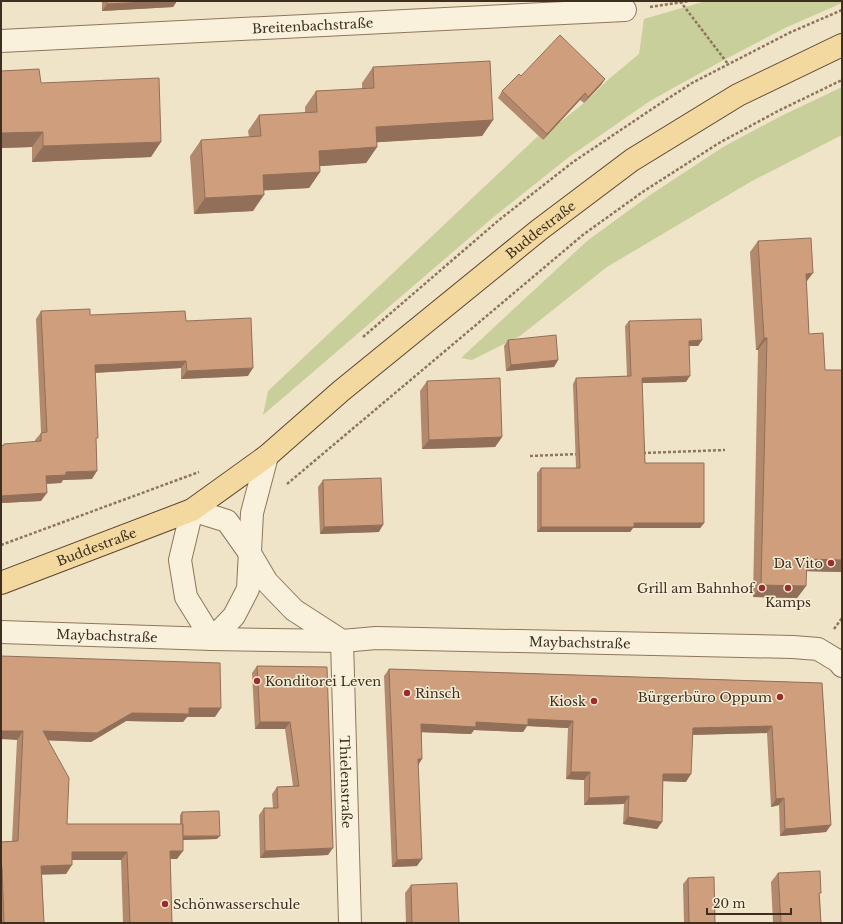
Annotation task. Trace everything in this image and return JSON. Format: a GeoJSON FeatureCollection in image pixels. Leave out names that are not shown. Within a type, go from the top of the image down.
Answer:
{"type":"FeatureCollection","features":[{"type":"Feature","properties":{"kind":"main road","name":"Buddestraße"},"geometry":{"type":"LineString","coordinates":[[1,583],[192,510],[267,456],[347,386],[508,255],[632,160],[738,95],[842,45]]}},
{"type":"Feature","properties":{"kind":"street","name":"Breitenbachstraße"},"geometry":{"type":"LineString","coordinates":[[1,42],[625,10]]}},
{"type":"Feature","properties":{"kind":"street"},"geometry":{"type":"LineString","coordinates":[[267,456],[252,513],[251,555],[248,589],[234,616],[212,639],[186,597],[180,560],[192,510],[227,521],[251,555],[267,582],[294,610],[342,641]]}},
{"type":"Feature","properties":{"kind":"street","name":"Maybachstraße"},"geometry":{"type":"LineString","coordinates":[[1,632],[212,639],[342,641],[376,638],[735,645],[818,649],[838,661],[842,666]]}},
{"type":"Feature","properties":{"kind":"street","name":"Thielenstraße"},"geometry":{"type":"LineString","coordinates":[[342,641],[350,923]]}},
{"type":"Feature","properties":{"kind":"path"},"geometry":{"type":"LineString","coordinates":[[625,10],[689,1]]}},
{"type":"Feature","properties":{"kind":"path"},"geometry":{"type":"LineString","coordinates":[[681,2],[728,64]]}},
{"type":"Feature","properties":{"kind":"path"},"geometry":{"type":"LineString","coordinates":[[362,338],[498,220],[573,162],[654,106],[728,64],[789,33],[842,10]]}},
{"type":"Feature","properties":{"kind":"path"},"geometry":{"type":"LineString","coordinates":[[282,488],[584,234],[644,191],[719,143],[842,80]]}},
{"type":"Feature","properties":{"kind":"path"},"geometry":{"type":"LineString","coordinates":[[639,453],[725,450]]}},
{"type":"Feature","properties":{"kind":"path"},"geometry":{"type":"LineString","coordinates":[[530,456],[585,454]]}},
{"type":"Feature","properties":{"kind":"path"},"geometry":{"type":"LineString","coordinates":[[1,545],[199,472]]}},
{"type":"Feature","properties":{"kind":"green space"},"geometry":{"type":"Polygon","coordinates":[[[706,1],[842,1],[842,3],[785,28],[650,101],[569,157],[496,215],[263,415],[268,391],[538,136],[543,140],[560,122],[584,103],[610,78],[639,54],[644,19],[706,1]]]}},
{"type":"Feature","properties":{"kind":"green space"},"geometry":{"type":"Polygon","coordinates":[[[842,87],[842,135],[752,181],[607,267],[520,336],[472,360],[461,358],[587,241],[650,195],[723,147],[781,116],[842,87]]]}},
{"type":"Feature","properties":{"kind":"building"},"geometry":{"type":"Polygon","coordinates":[[[107,1],[167,1],[107,4],[107,1]]]}},
{"type":"Feature","properties":{"kind":"building"},"geometry":{"type":"Polygon","coordinates":[[[560,35],[605,79],[588,97],[585,93],[547,134],[502,91],[519,74],[521,76],[560,35]]]}},
{"type":"Feature","properties":{"kind":"building"},"geometry":{"type":"Polygon","coordinates":[[[490,61],[493,120],[376,127],[377,147],[319,151],[320,172],[263,175],[264,195],[205,198],[201,140],[261,136],[259,115],[317,112],[316,91],[374,88],[373,67],[490,61]]]}},
{"type":"Feature","properties":{"kind":"building"},"geometry":{"type":"Polygon","coordinates":[[[39,69],[41,83],[159,78],[161,142],[43,146],[43,132],[1,133],[1,71],[39,69]]]}},
{"type":"Feature","properties":{"kind":"building"},"geometry":{"type":"Polygon","coordinates":[[[811,238],[813,273],[806,274],[809,334],[823,333],[825,370],[842,370],[842,560],[807,559],[806,586],[761,585],[767,338],[764,338],[758,241],[811,238]]]}},
{"type":"Feature","properties":{"kind":"building"},"geometry":{"type":"Polygon","coordinates":[[[90,309],[90,315],[185,311],[186,321],[251,318],[253,368],[187,371],[186,361],[95,365],[98,438],[96,438],[97,471],[66,472],[66,475],[46,476],[47,493],[1,496],[1,446],[4,444],[41,441],[41,433],[47,432],[41,311],[90,309]]]}},
{"type":"Feature","properties":{"kind":"building"},"geometry":{"type":"Polygon","coordinates":[[[701,319],[702,340],[689,341],[690,376],[642,378],[645,463],[704,463],[704,523],[634,523],[634,527],[541,527],[541,468],[580,468],[576,378],[631,376],[629,321],[701,319]]]}},
{"type":"Feature","properties":{"kind":"building"},"geometry":{"type":"Polygon","coordinates":[[[556,335],[558,360],[511,365],[508,340],[556,335]]]}},
{"type":"Feature","properties":{"kind":"building"},"geometry":{"type":"Polygon","coordinates":[[[500,378],[502,437],[429,440],[427,381],[500,378]]]}},
{"type":"Feature","properties":{"kind":"building"},"geometry":{"type":"Polygon","coordinates":[[[381,478],[383,525],[324,527],[323,480],[381,478]]]}},
{"type":"Feature","properties":{"kind":"building"},"geometry":{"type":"Polygon","coordinates":[[[1,656],[220,663],[221,708],[189,708],[189,714],[132,713],[97,733],[43,731],[69,778],[67,824],[183,824],[183,851],[170,851],[172,923],[130,923],[127,852],[72,852],[72,865],[41,866],[44,923],[4,923],[1,842],[18,841],[23,731],[1,731],[1,656]]]}},
{"type":"Feature","properties":{"kind":"building"},"geometry":{"type":"Polygon","coordinates":[[[257,666],[327,667],[333,848],[265,851],[264,808],[278,808],[277,787],[299,786],[290,722],[260,722],[257,666]]]}},
{"type":"Feature","properties":{"kind":"building"},"geometry":{"type":"Polygon","coordinates":[[[389,669],[822,683],[831,825],[785,829],[784,798],[776,799],[772,726],[693,728],[691,774],[663,774],[662,822],[628,817],[629,796],[589,798],[590,772],[571,772],[573,721],[528,719],[528,725],[476,722],[476,727],[421,724],[422,759],[418,759],[422,859],[397,860],[389,669]]]}},
{"type":"Feature","properties":{"kind":"building"},"geometry":{"type":"Polygon","coordinates":[[[219,811],[220,836],[183,836],[182,812],[219,811]]]}},
{"type":"Feature","properties":{"kind":"building"},"geometry":{"type":"Polygon","coordinates":[[[820,871],[821,893],[819,893],[821,923],[781,923],[778,873],[820,871]]]}},
{"type":"Feature","properties":{"kind":"building"},"geometry":{"type":"Polygon","coordinates":[[[714,877],[715,923],[689,923],[688,878],[714,877]]]}},
{"type":"Feature","properties":{"kind":"building"},"geometry":{"type":"Polygon","coordinates":[[[457,883],[459,923],[412,923],[411,885],[457,883]]]}},
{"type":"Feature","properties":{"kind":"place","name":"Da Vito"},"geometry":{"type":"Point","coordinates":[831,563]}},
{"type":"Feature","properties":{"kind":"place","name":"Grill am Bahnhof"},"geometry":{"type":"Point","coordinates":[762,588]}},
{"type":"Feature","properties":{"kind":"place","name":"Kamps"},"geometry":{"type":"Point","coordinates":[788,588]}},
{"type":"Feature","properties":{"kind":"place","name":"Konditorei Leven"},"geometry":{"type":"Point","coordinates":[257,681]}},
{"type":"Feature","properties":{"kind":"place","name":"Rinsch"},"geometry":{"type":"Point","coordinates":[407,693]}},
{"type":"Feature","properties":{"kind":"place","name":"Bürgerbüro Oppum"},"geometry":{"type":"Point","coordinates":[780,697]}},
{"type":"Feature","properties":{"kind":"place","name":"Kiosk"},"geometry":{"type":"Point","coordinates":[594,701]}},
{"type":"Feature","properties":{"kind":"place","name":"Schönwasserschule"},"geometry":{"type":"Point","coordinates":[165,904]}}]}
